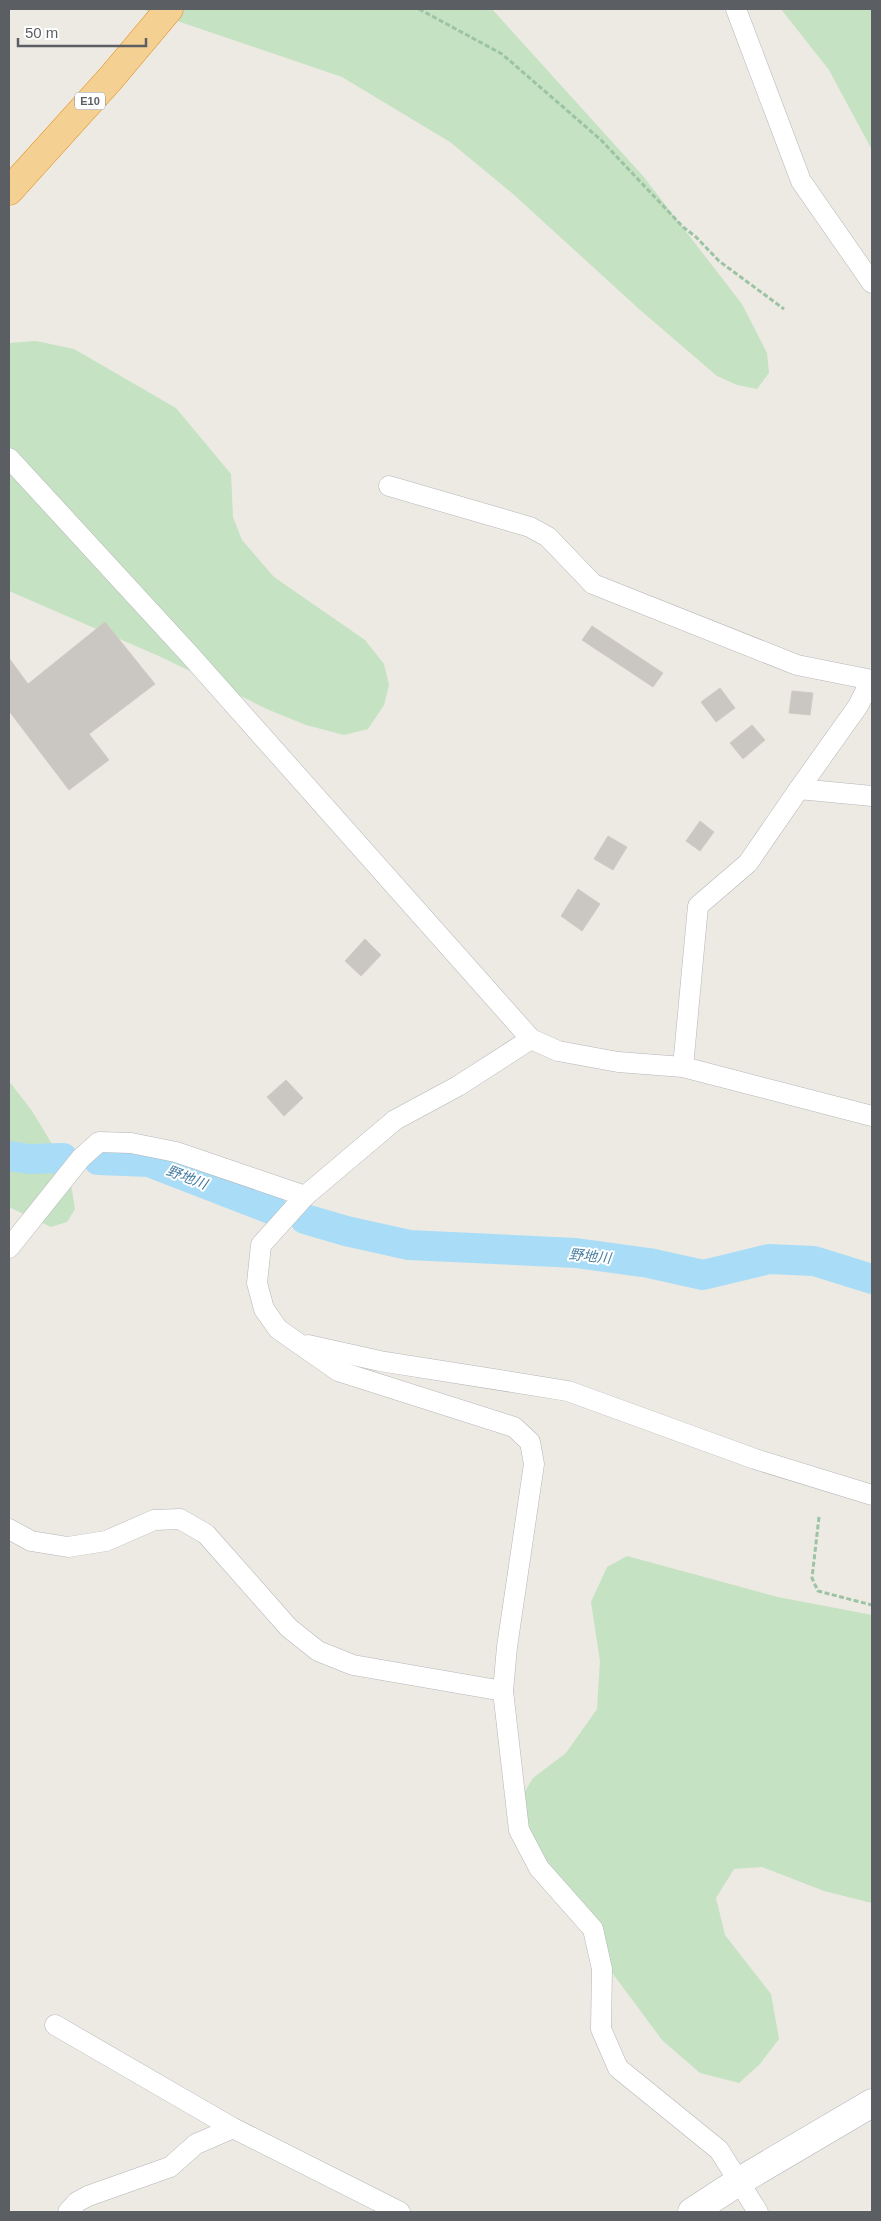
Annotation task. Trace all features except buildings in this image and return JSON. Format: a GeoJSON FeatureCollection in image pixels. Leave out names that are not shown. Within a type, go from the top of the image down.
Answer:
{"type":"FeatureCollection","features":[{"type":"Feature","properties":{"kind":"highway","name":"E10"},"geometry":{"type":"LineString","coordinates":[[9,191],[111,78],[169,9]]}},
{"type":"Feature","properties":{"kind":"street"},"geometry":{"type":"LineString","coordinates":[[736,9],[801,181],[872,283]]}},
{"type":"Feature","properties":{"kind":"street"},"geometry":{"type":"LineString","coordinates":[[9,458],[183,648],[531,1039],[558,1051],[618,1062],[683,1067],[872,1116]]}},
{"type":"Feature","properties":{"kind":"street"},"geometry":{"type":"LineString","coordinates":[[390,486],[530,527],[548,537],[592,584],[798,665],[872,680],[858,706],[748,863],[698,906],[683,1067]]}},
{"type":"Feature","properties":{"kind":"street"},"geometry":{"type":"LineString","coordinates":[[799,789],[872,796]]}},
{"type":"Feature","properties":{"kind":"street"},"geometry":{"type":"LineString","coordinates":[[531,1039],[458,1086],[395,1120],[305,1196],[261,1245],[257,1283],[264,1309],[278,1329],[338,1371],[514,1427],[530,1442],[534,1464],[507,1647],[503,1691],[519,1830],[539,1868],[593,1929],[602,1969],[601,2029],[618,2068],[719,2150],[758,2212]]}},
{"type":"Feature","properties":{"kind":"street"},"geometry":{"type":"LineString","coordinates":[[9,1248],[81,1158],[99,1142],[131,1142],[176,1152],[305,1196]]}},
{"type":"Feature","properties":{"kind":"street"},"geometry":{"type":"LineString","coordinates":[[301,1344],[380,1361],[568,1390],[755,1459],[872,1494]]}},
{"type":"Feature","properties":{"kind":"street"},"geometry":{"type":"LineString","coordinates":[[9,1529],[31,1541],[68,1546],[106,1541],[154,1520],[180,1519],[206,1534],[289,1628],[318,1651],[354,1666],[503,1691]]}},
{"type":"Feature","properties":{"kind":"street"},"geometry":{"type":"LineString","coordinates":[[55,2025],[233,2128],[400,2212]]}},
{"type":"Feature","properties":{"kind":"street"},"geometry":{"type":"LineString","coordinates":[[692,2212],[738,2182],[872,2103]]}},
{"type":"Feature","properties":{"kind":"street"},"geometry":{"type":"LineString","coordinates":[[68,2212],[77,2202],[88,2196],[170,2167],[196,2144],[233,2128]]}},
{"type":"Feature","properties":{"kind":"path"},"geometry":{"type":"LineString","coordinates":[[419,9],[502,54],[601,140],[678,222],[696,237],[719,261],[784,310]]}},
{"type":"Feature","properties":{"kind":"path"},"geometry":{"type":"LineString","coordinates":[[819,1517],[812,1578],[818,1591],[872,1604]]}},
{"type":"Feature","properties":{"kind":"green space"},"geometry":{"type":"Polygon","coordinates":[[[142,9],[492,9],[643,176],[742,304],[767,353],[769,373],[757,389],[737,385],[717,376],[639,309],[513,194],[450,142],[342,77],[142,9]]]}},
{"type":"Feature","properties":{"kind":"green space"},"geometry":{"type":"Polygon","coordinates":[[[781,9],[872,9],[872,150],[829,70],[781,9]]]}},
{"type":"Feature","properties":{"kind":"green space"},"geometry":{"type":"Polygon","coordinates":[[[36,341],[74,349],[176,408],[231,474],[233,517],[242,540],[274,577],[365,640],[384,664],[389,685],[384,705],[368,729],[344,735],[306,725],[269,710],[161,657],[9,591],[9,343],[36,341]]]}},
{"type":"Feature","properties":{"kind":"green space"},"geometry":{"type":"Polygon","coordinates":[[[9,1081],[32,1111],[69,1172],[75,1209],[67,1222],[51,1227],[9,1207],[9,1081]]]}},
{"type":"Feature","properties":{"kind":"green space"},"geometry":{"type":"Polygon","coordinates":[[[627,1556],[778,1597],[872,1615],[872,1903],[824,1891],[762,1867],[734,1869],[716,1898],[725,1935],[771,1994],[779,2039],[760,2064],[739,2083],[700,2073],[662,2040],[536,1870],[511,1814],[533,1778],[566,1753],[597,1709],[600,1661],[591,1602],[607,1567],[627,1556]]]}},
{"type":"Feature","properties":{"kind":"waterway","name":"野地川"},"geometry":{"type":"LineString","coordinates":[[9,1156],[29,1159],[63,1158]]}},
{"type":"Feature","properties":{"kind":"waterway","name":"野地川"},"geometry":{"type":"LineString","coordinates":[[98,1160],[149,1162],[273,1210]]}},
{"type":"Feature","properties":{"kind":"waterway","name":"野地川"},"geometry":{"type":"LineString","coordinates":[[305,1219],[346,1231],[409,1245],[576,1253],[649,1263],[703,1275],[769,1259],[814,1261],[872,1279]]}}]}
